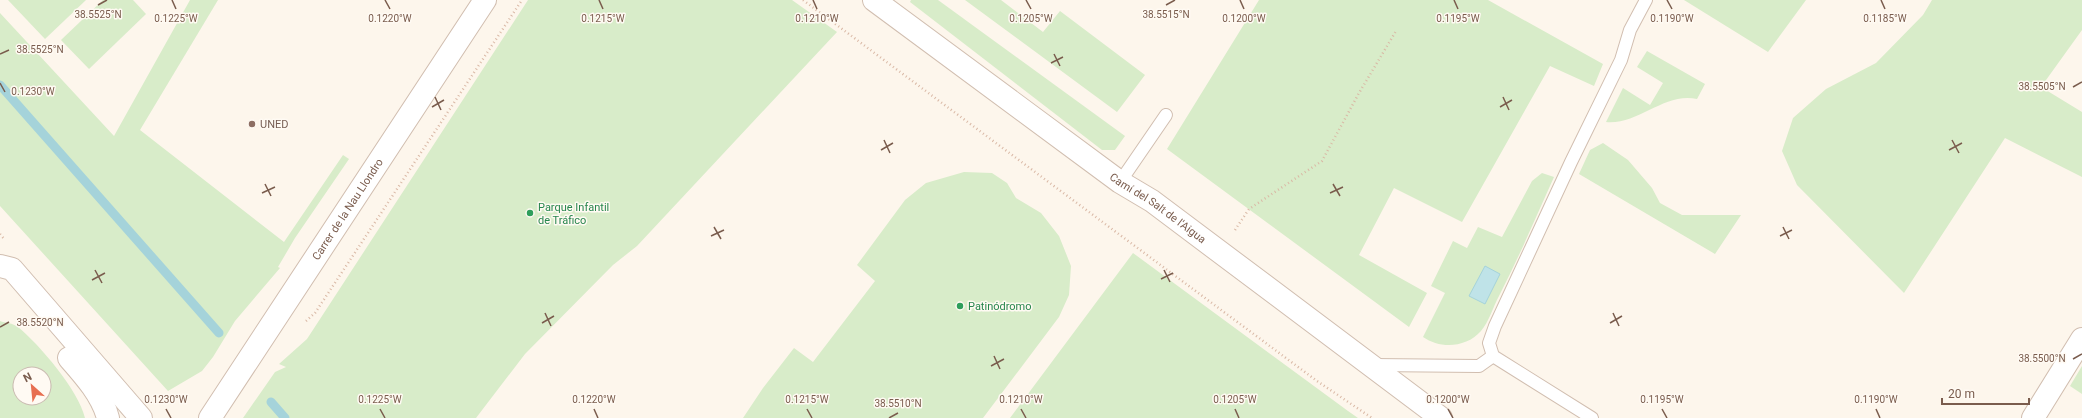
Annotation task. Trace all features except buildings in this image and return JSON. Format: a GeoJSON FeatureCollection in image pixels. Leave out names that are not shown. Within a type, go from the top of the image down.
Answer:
{"type":"FeatureCollection","features":[{"type":"Feature","properties":{"kind":"street","name":"Carrer de la Nau Llondro"},"geometry":{"type":"LineString","coordinates":[[210,418],[485,0]]}},
{"type":"Feature","properties":{"kind":"street","name":"Camí del Salt de l'Aigua"},"geometry":{"type":"LineString","coordinates":[[874,0],[1120,182],[1152,201],[1441,418]]}},
{"type":"Feature","properties":{"kind":"street"},"geometry":{"type":"LineString","coordinates":[[0,266],[12,269],[141,418]]}},
{"type":"Feature","properties":{"kind":"street"},"geometry":{"type":"LineString","coordinates":[[0,278],[86,377],[106,411],[108,418]]}},
{"type":"Feature","properties":{"kind":"street"},"geometry":{"type":"LineString","coordinates":[[2033,418],[2082,339]]}},
{"type":"Feature","properties":{"kind":"lane"},"geometry":{"type":"LineString","coordinates":[[1592,418],[1493,356],[1489,343],[1495,326],[1571,162],[1621,60],[1630,30],[1646,0]]}},
{"type":"Feature","properties":{"kind":"lane"},"geometry":{"type":"LineString","coordinates":[[1120,182],[1166,115]]}},
{"type":"Feature","properties":{"kind":"lane"},"geometry":{"type":"LineString","coordinates":[[1368,364],[1479,366],[1493,356]]}},
{"type":"Feature","properties":{"kind":"path"},"geometry":{"type":"LineString","coordinates":[[304,322],[308,321],[316,313],[522,0]]}},
{"type":"Feature","properties":{"kind":"path"},"geometry":{"type":"LineString","coordinates":[[803,0],[1310,376],[1372,418]]}},
{"type":"Feature","properties":{"kind":"path"},"geometry":{"type":"LineString","coordinates":[[1221,253],[1248,209],[1322,161],[1359,93],[1396,31]]}},
{"type":"Feature","properties":{"kind":"green space"},"geometry":{"type":"Polygon","coordinates":[[[8,0],[86,0],[45,39],[8,0]]]}},
{"type":"Feature","properties":{"kind":"green space"},"geometry":{"type":"Polygon","coordinates":[[[103,0],[133,0],[146,14],[89,69],[61,40],[103,0]]]}},
{"type":"Feature","properties":{"kind":"green space"},"geometry":{"type":"Polygon","coordinates":[[[190,0],[218,0],[140,130],[284,242],[343,155],[349,159],[295,238],[278,267],[280,268],[235,321],[213,357],[202,371],[168,391],[0,206],[0,13],[114,136],[190,0]]]}},
{"type":"Feature","properties":{"kind":"green space","name":"Parque Infantil de Tráfico"},"geometry":{"type":"Polygon","coordinates":[[[528,0],[792,0],[837,32],[637,246],[613,265],[525,354],[476,418],[243,418],[275,372],[286,367],[279,364],[307,339],[528,0]]]}},
{"type":"Feature","properties":{"kind":"green space"},"geometry":{"type":"Polygon","coordinates":[[[911,0],[938,0],[1125,136],[1115,150],[1102,150],[910,2],[911,0]]]}},
{"type":"Feature","properties":{"kind":"green space"},"geometry":{"type":"Polygon","coordinates":[[[965,0],[1001,0],[1043,32],[1060,11],[1145,75],[1117,112],[965,0]]]}},
{"type":"Feature","properties":{"kind":"green space"},"geometry":{"type":"Polygon","coordinates":[[[1259,0],[1488,0],[1603,64],[1594,86],[1550,66],[1462,222],[1394,188],[1359,255],[1427,293],[1409,327],[1167,149],[1259,0]]]}},
{"type":"Feature","properties":{"kind":"green space"},"geometry":{"type":"Polygon","coordinates":[[[1684,0],[1806,0],[1768,52],[1684,0]]]}},
{"type":"Feature","properties":{"kind":"green space"},"geometry":{"type":"Polygon","coordinates":[[[1932,0],[2082,0],[2082,30],[2041,87],[2082,112],[2082,177],[2005,138],[1904,293],[1797,185],[1782,151],[1793,118],[1826,89],[1876,63],[1923,15],[1932,0]]]}},
{"type":"Feature","properties":{"kind":"green space"},"geometry":{"type":"Polygon","coordinates":[[[1647,51],[1705,84],[1697,99],[1685,98],[1674,100],[1630,119],[1618,122],[1606,122],[1623,88],[1650,105],[1663,83],[1637,67],[1647,51]]]}},
{"type":"Feature","properties":{"kind":"green space"},"geometry":{"type":"Polygon","coordinates":[[[1603,143],[1628,160],[1652,188],[1660,203],[1682,215],[1741,215],[1715,254],[1579,174],[1590,150],[1603,143]]]}},
{"type":"Feature","properties":{"kind":"green space","name":"Patinódromo"},"geometry":{"type":"Polygon","coordinates":[[[964,172],[992,173],[1007,183],[1016,198],[1041,213],[1059,236],[1071,266],[1069,295],[1059,317],[983,418],[743,418],[763,388],[794,348],[813,362],[875,281],[857,265],[905,200],[926,183],[964,172]]]}},
{"type":"Feature","properties":{"kind":"green space"},"geometry":{"type":"Polygon","coordinates":[[[1542,173],[1554,177],[1484,327],[1475,337],[1461,344],[1437,344],[1423,337],[1445,293],[1431,286],[1453,241],[1467,248],[1478,227],[1502,237],[1532,181],[1542,173]]]}},
{"type":"Feature","properties":{"kind":"green space"},"geometry":{"type":"Polygon","coordinates":[[[1133,253],[1348,411],[1358,418],[1010,418],[1133,253]]]}},
{"type":"Feature","properties":{"kind":"green space"},"geometry":{"type":"Polygon","coordinates":[[[0,321],[18,327],[47,356],[75,395],[85,418],[0,418],[0,321]]]}},
{"type":"Feature","properties":{"kind":"green space"},"geometry":{"type":"Polygon","coordinates":[[[2082,366],[2082,394],[2070,386],[2082,366]]]}},
{"type":"Feature","properties":{"kind":"water"},"geometry":{"type":"Polygon","coordinates":[[[1485,266],[1500,274],[1485,304],[1469,296],[1485,266]]]}},
{"type":"Feature","properties":{"kind":"waterway"},"geometry":{"type":"LineString","coordinates":[[0,85],[219,333]]}},
{"type":"Feature","properties":{"kind":"waterway"},"geometry":{"type":"LineString","coordinates":[[271,402],[285,418]]}},
{"type":"Feature","properties":{"kind":"place","name":"UNED"},"geometry":{"type":"Point","coordinates":[252,124]}},
{"type":"Feature","properties":{"kind":"place","name":"Parque Infantil de Tráfico"},"geometry":{"type":"Point","coordinates":[530,213]}},
{"type":"Feature","properties":{"kind":"place","name":"Patinódromo"},"geometry":{"type":"Point","coordinates":[960,306]}}]}
